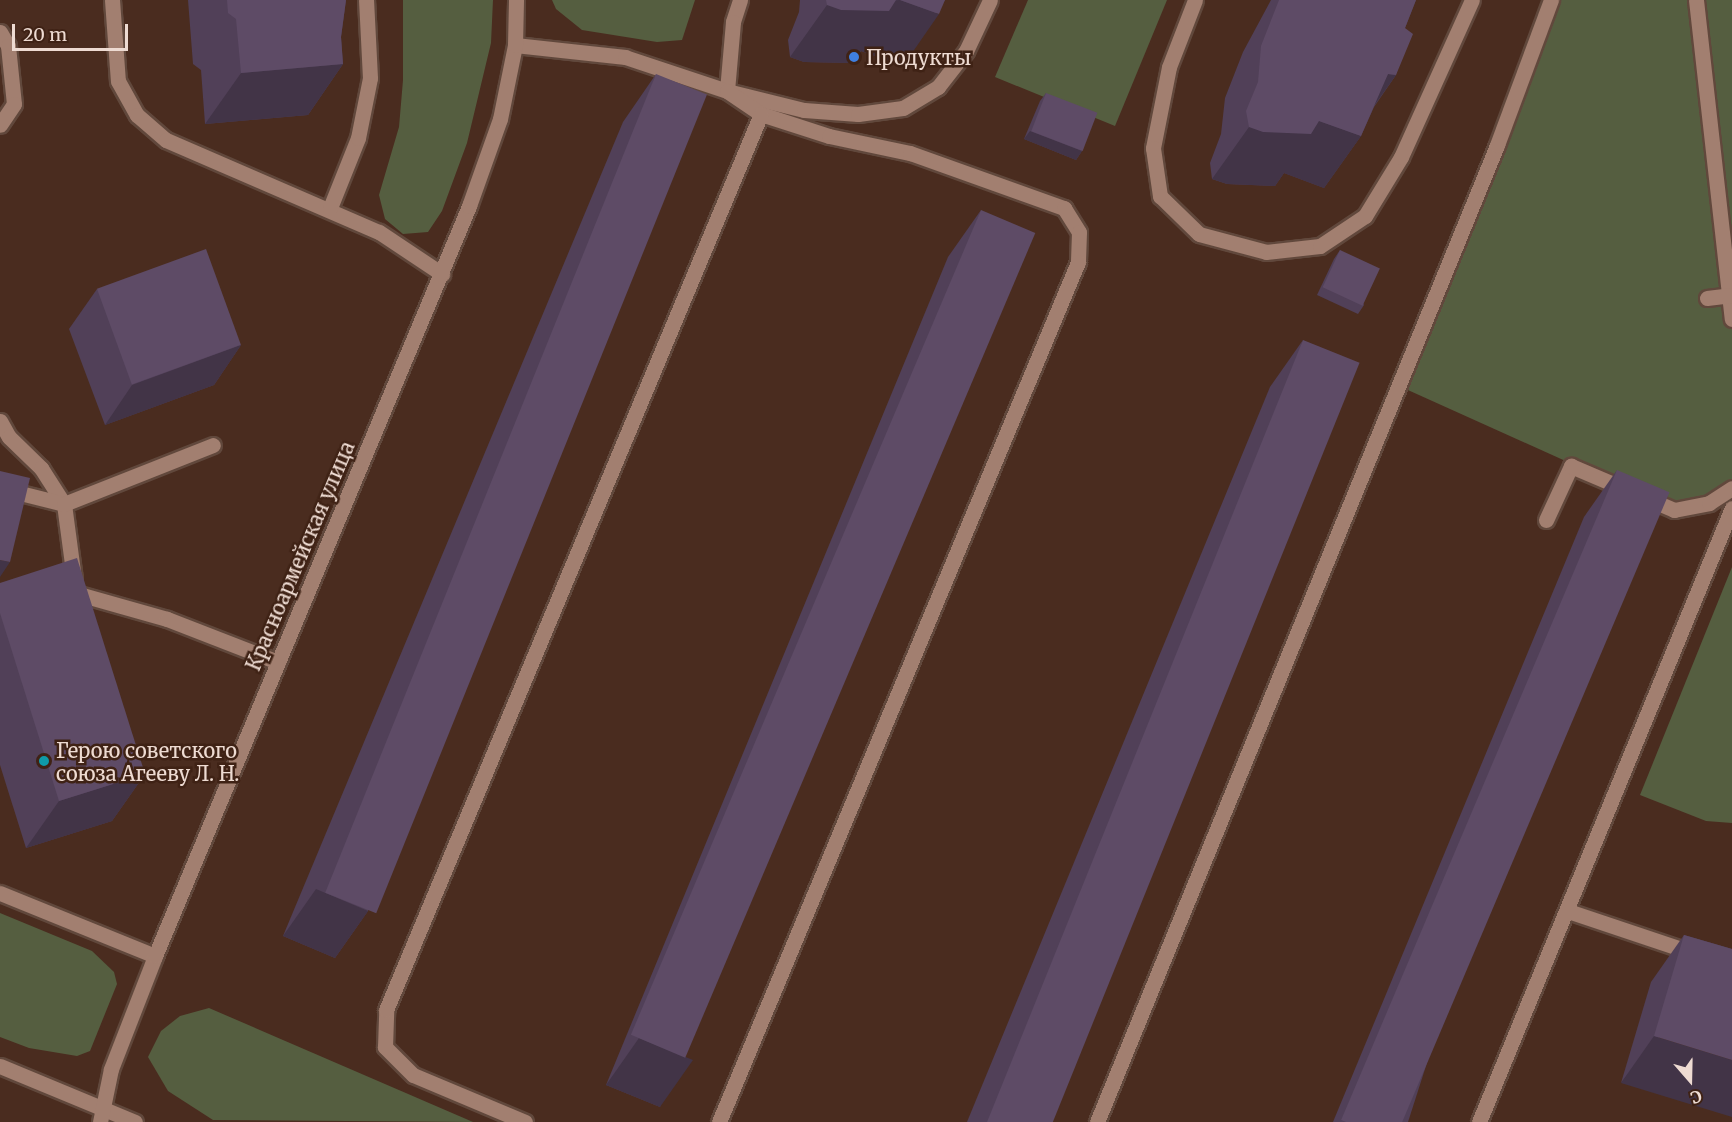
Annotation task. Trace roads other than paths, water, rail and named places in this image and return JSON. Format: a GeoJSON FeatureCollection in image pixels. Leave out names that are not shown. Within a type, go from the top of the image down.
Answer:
{"type":"FeatureCollection","features":[{"type":"Feature","properties":{"kind":"street"},"geometry":{"type":"LineString","coordinates":[[112,0],[118,81],[137,115],[166,140],[330,208],[379,232],[442,274]]}},
{"type":"Feature","properties":{"kind":"street"},"geometry":{"type":"LineString","coordinates":[[330,208],[358,138],[369,78],[366,0]]}},
{"type":"Feature","properties":{"kind":"street","name":"Красноармейская улица"},"geometry":{"type":"LineString","coordinates":[[102,1116],[111,1069],[155,956],[442,274],[500,118],[515,45],[516,0]]}},
{"type":"Feature","properties":{"kind":"street"},"geometry":{"type":"LineString","coordinates":[[727,92],[733,22],[740,0]]}},
{"type":"Feature","properties":{"kind":"street"},"geometry":{"type":"LineString","coordinates":[[515,45],[625,57],[727,92],[804,110],[858,114],[903,108],[938,87],[966,51],[990,0]]}},
{"type":"Feature","properties":{"kind":"street"},"geometry":{"type":"LineString","coordinates":[[1195,0],[1169,67],[1153,148],[1160,196],[1198,234],[1266,252],[1320,246],[1365,216],[1401,157],[1472,0]]}},
{"type":"Feature","properties":{"kind":"street"},"geometry":{"type":"LineString","coordinates":[[1097,1122],[1497,145],[1551,0]]}},
{"type":"Feature","properties":{"kind":"street"},"geometry":{"type":"LineString","coordinates":[[1696,0],[1732,318]]}},
{"type":"Feature","properties":{"kind":"street"},"geometry":{"type":"LineString","coordinates":[[0,32],[8,46],[14,104],[0,126]]}},
{"type":"Feature","properties":{"kind":"street"},"geometry":{"type":"LineString","coordinates":[[719,1122],[1078,262],[1079,232],[1064,208],[910,153],[829,136],[761,114],[727,92]]}},
{"type":"Feature","properties":{"kind":"street"},"geometry":{"type":"LineString","coordinates":[[525,1122],[413,1076],[386,1047],[386,1010],[761,114]]}},
{"type":"Feature","properties":{"kind":"street"},"geometry":{"type":"LineString","coordinates":[[1707,298],[1730,295]]}},
{"type":"Feature","properties":{"kind":"street"},"geometry":{"type":"LineString","coordinates":[[0,421],[9,437],[41,468],[64,504],[75,590]]}},
{"type":"Feature","properties":{"kind":"street"},"geometry":{"type":"LineString","coordinates":[[0,488],[64,504],[213,445]]}},
{"type":"Feature","properties":{"kind":"street"},"geometry":{"type":"LineString","coordinates":[[1546,520],[1571,466],[1674,510],[1709,503],[1732,488]]}},
{"type":"Feature","properties":{"kind":"street"},"geometry":{"type":"LineString","coordinates":[[1479,1122],[1568,911],[1732,508]]}},
{"type":"Feature","properties":{"kind":"street"},"geometry":{"type":"LineString","coordinates":[[54,591],[75,590],[278,662]]}},
{"type":"Feature","properties":{"kind":"street"},"geometry":{"type":"LineString","coordinates":[[0,894],[155,956]]}},
{"type":"Feature","properties":{"kind":"street"},"geometry":{"type":"LineString","coordinates":[[1568,911],[1732,966]]}},
{"type":"Feature","properties":{"kind":"street"},"geometry":{"type":"LineString","coordinates":[[0,1066],[102,1116],[135,1122]]}},
{"type":"Feature","properties":{"kind":"place","name":"Продукты"},"geometry":{"type":"Point","coordinates":[854,57]}},
{"type":"Feature","properties":{"kind":"place","name":"Герою советского союза Агееву Л. Н."},"geometry":{"type":"Point","coordinates":[44,761]}}]}
